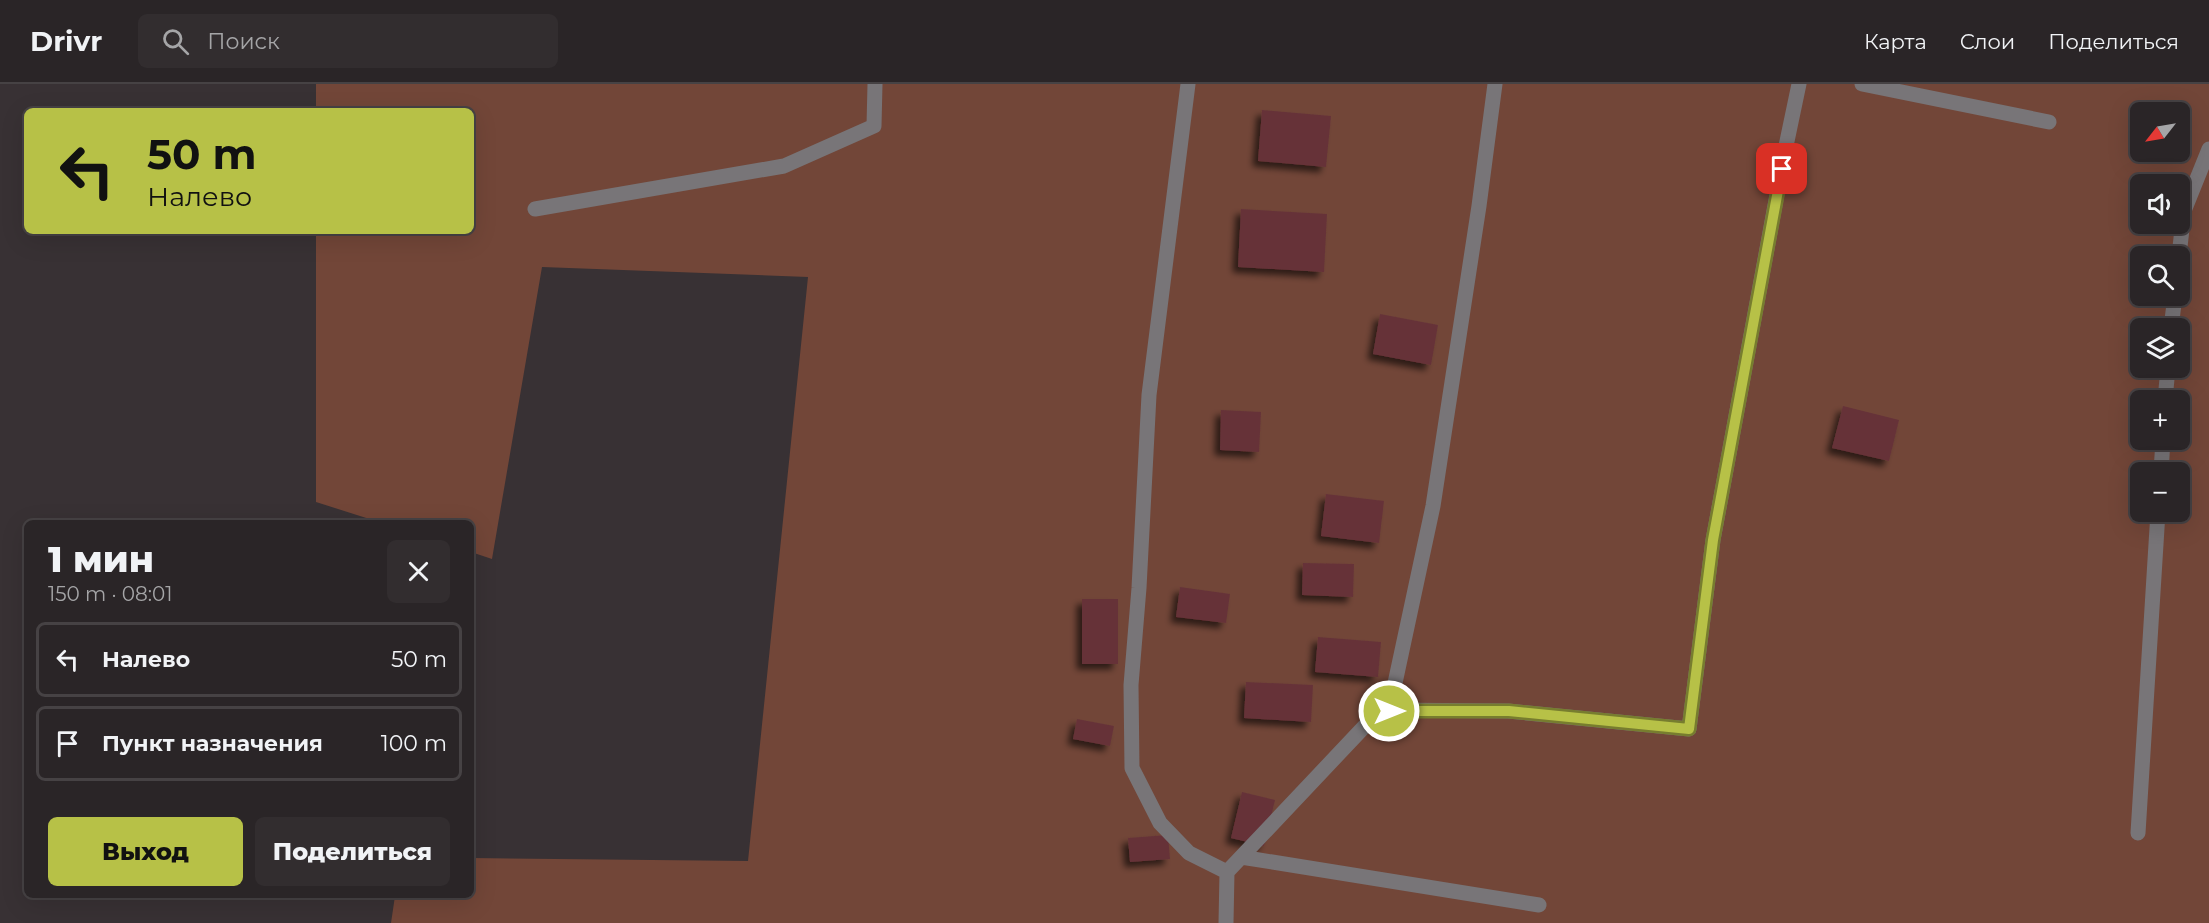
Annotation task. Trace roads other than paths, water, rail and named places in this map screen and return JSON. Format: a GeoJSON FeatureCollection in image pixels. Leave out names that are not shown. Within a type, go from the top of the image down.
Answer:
{"type":"FeatureCollection","features":[{"type":"Feature","properties":{"kind":"lane"},"geometry":{"type":"LineString","coordinates":[[535,209],[784,166],[874,126],[875,84]]}},
{"type":"Feature","properties":{"kind":"lane"},"geometry":{"type":"LineString","coordinates":[[1188,84],[1149,395],[1139,588],[1131,685],[1132,768],[1160,823],[1189,853],[1227,872]]}},
{"type":"Feature","properties":{"kind":"lane"},"geometry":{"type":"LineString","coordinates":[[1389,711],[1433,506],[1479,206],[1495,84]]}},
{"type":"Feature","properties":{"kind":"lane"},"geometry":{"type":"LineString","coordinates":[[1226,923],[1227,872],[1380,710],[1509,711],[1689,729],[1713,540],[1799,84]]}},
{"type":"Feature","properties":{"kind":"lane"},"geometry":{"type":"LineString","coordinates":[[1862,84],[2049,122]]}},
{"type":"Feature","properties":{"kind":"lane"},"geometry":{"type":"LineString","coordinates":[[2180,246],[2184,211],[2209,149]]}},
{"type":"Feature","properties":{"kind":"lane"},"geometry":{"type":"LineString","coordinates":[[2138,833],[2157,522]]}},
{"type":"Feature","properties":{"kind":"lane"},"geometry":{"type":"LineString","coordinates":[[1241,857],[1539,904]]}}]}
